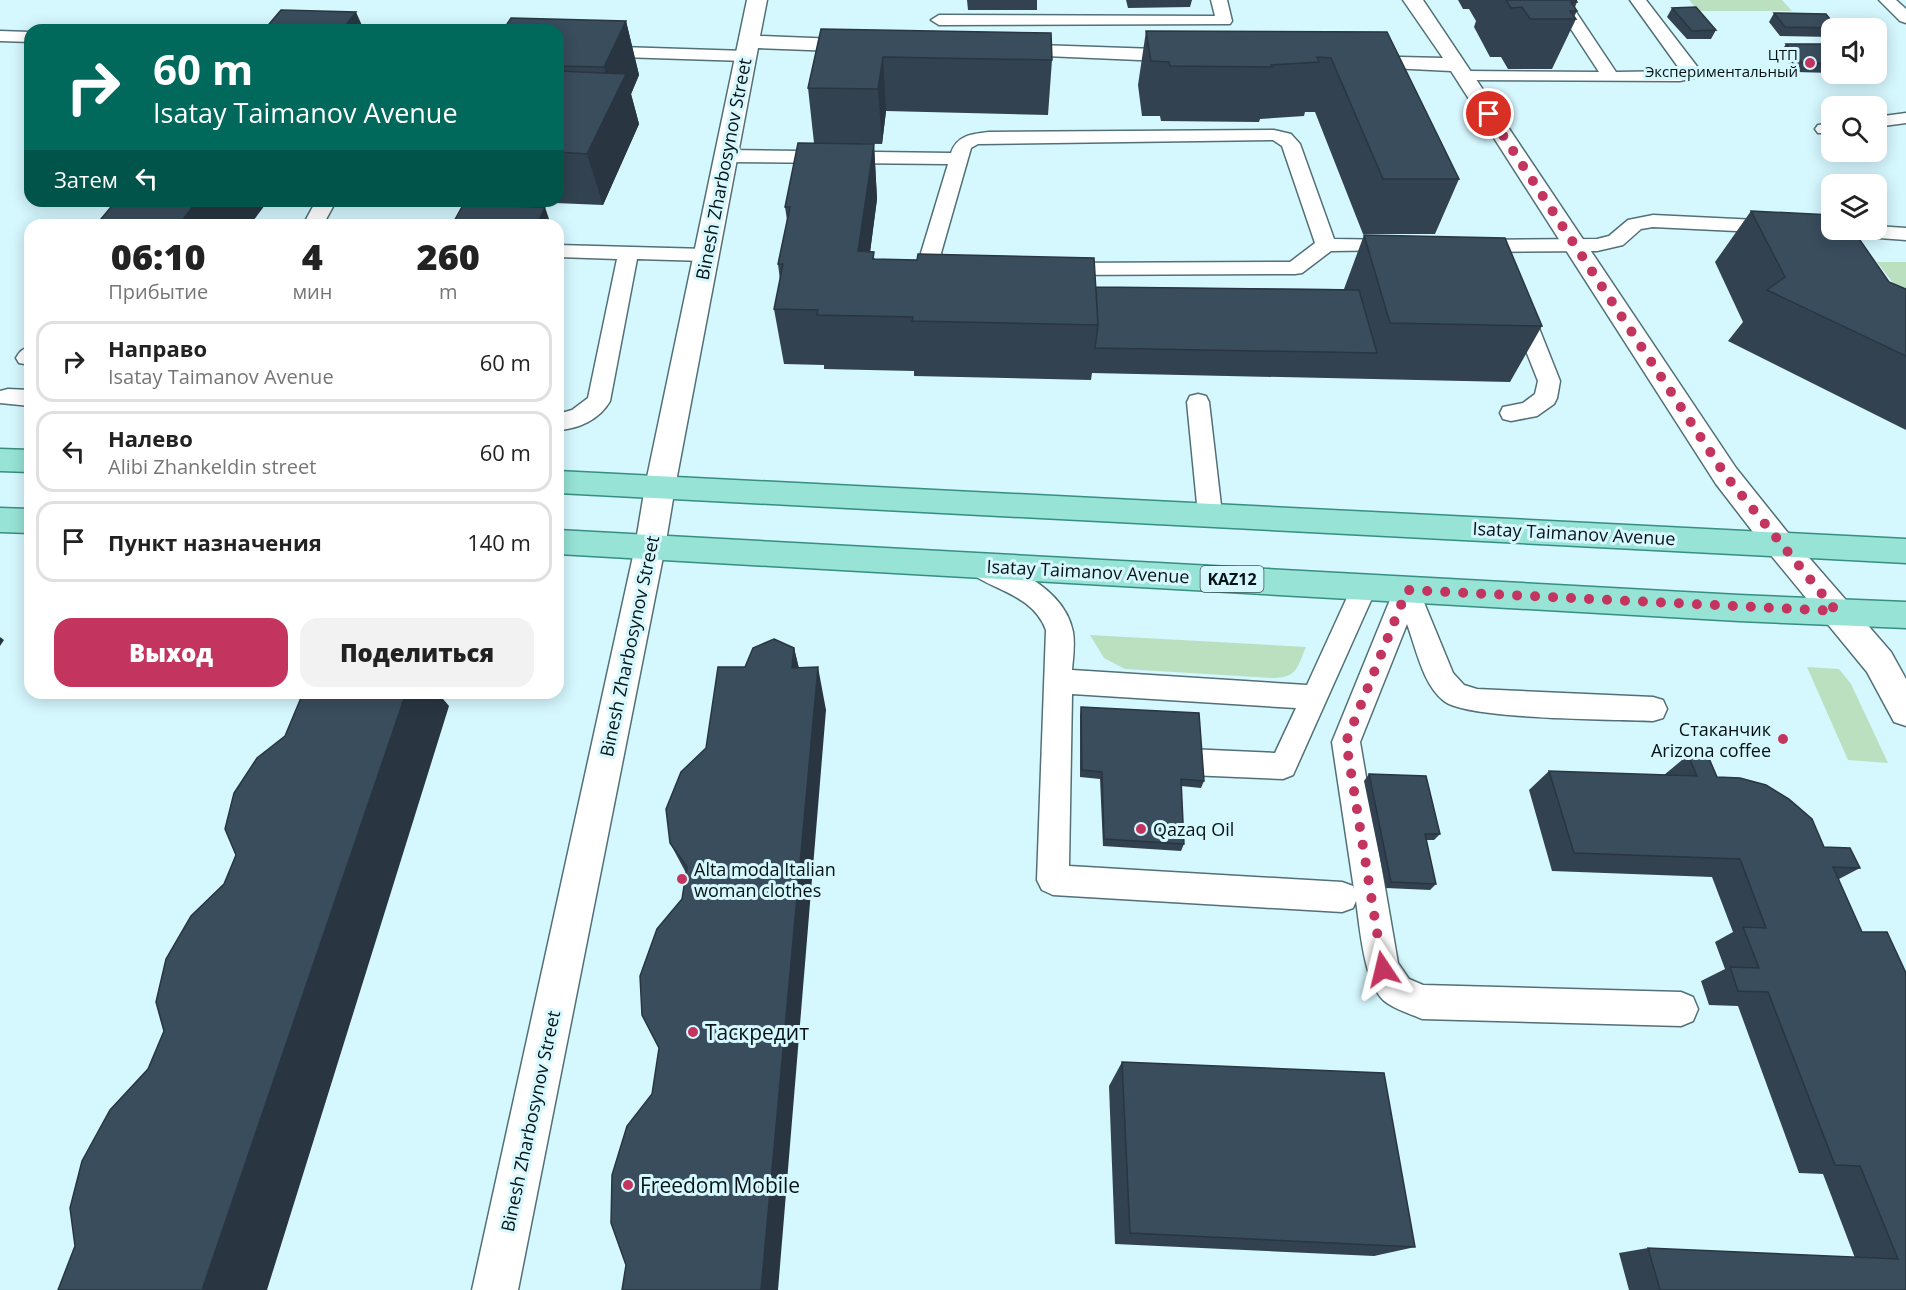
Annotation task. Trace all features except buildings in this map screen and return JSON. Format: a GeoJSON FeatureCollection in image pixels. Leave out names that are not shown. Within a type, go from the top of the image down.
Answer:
{"type":"FeatureCollection","features":[{"type":"Feature","properties":{"kind":"main road"},"geometry":{"type":"LineString","coordinates":[[0,460],[24,461]]}},
{"type":"Feature","properties":{"kind":"main road","name":"Isatay Taimanov Avenue"},"geometry":{"type":"LineString","coordinates":[[564,482],[1210,514],[1781,546],[1906,550]]}},
{"type":"Feature","properties":{"kind":"main road"},"geometry":{"type":"LineString","coordinates":[[0,520],[24,521]]}},
{"type":"Feature","properties":{"kind":"main road","name":"Isatay Taimanov Avenue"},"geometry":{"type":"LineString","coordinates":[[564,542],[1407,590],[1906,615]]}},
{"type":"Feature","properties":{"kind":"street","name":"Binesh Zharbosynov Street"},"geometry":{"type":"LineString","coordinates":[[495,1290],[650,547],[660,487],[758,0]]}},
{"type":"Feature","properties":{"kind":"street"},"geometry":{"type":"LineString","coordinates":[[1413,0],[1726,476],[1781,546],[1879,662],[1906,711]]}},
{"type":"Feature","properties":{"kind":"street"},"geometry":{"type":"LineString","coordinates":[[747,49],[878,46]]}},
{"type":"Feature","properties":{"kind":"street"},"geometry":{"type":"LineString","coordinates":[[984,50],[1208,57]]}},
{"type":"Feature","properties":{"kind":"street"},"geometry":{"type":"LineString","coordinates":[[1339,61],[1461,71]]}},
{"type":"Feature","properties":{"kind":"lane"},"geometry":{"type":"LineString","coordinates":[[938,40],[941,0]]}},
{"type":"Feature","properties":{"kind":"lane"},"geometry":{"type":"LineString","coordinates":[[939,20],[1224,21],[1219,0]]}},
{"type":"Feature","properties":{"kind":"lane"},"geometry":{"type":"LineString","coordinates":[[1560,0],[1611,77]]}},
{"type":"Feature","properties":{"kind":"lane"},"geometry":{"type":"LineString","coordinates":[[1461,71],[1611,77],[1688,74],[1690,69],[1638,0]]}},
{"type":"Feature","properties":{"kind":"lane"},"geometry":{"type":"LineString","coordinates":[[1887,0],[1906,18]]}},
{"type":"Feature","properties":{"kind":"lane"},"geometry":{"type":"LineString","coordinates":[[1087,21],[1089,53]]}},
{"type":"Feature","properties":{"kind":"lane"},"geometry":{"type":"LineString","coordinates":[[0,36],[24,37]]}},
{"type":"Feature","properties":{"kind":"lane"},"geometry":{"type":"LineString","coordinates":[[564,50],[747,49]]}},
{"type":"Feature","properties":{"kind":"lane"},"geometry":{"type":"LineString","coordinates":[[1887,121],[1906,118]]}},
{"type":"Feature","properties":{"kind":"lane"},"geometry":{"type":"LineString","coordinates":[[978,270],[954,270],[935,265],[931,253],[963,145],[973,139],[989,137],[1280,136],[1291,144],[1326,245]]}},
{"type":"Feature","properties":{"kind":"lane"},"geometry":{"type":"LineString","coordinates":[[726,156],[959,159]]}},
{"type":"Feature","properties":{"kind":"lane"},"geometry":{"type":"LineString","coordinates":[[1450,246],[1575,246],[1616,241],[1635,224],[1653,221],[1906,234]]}},
{"type":"Feature","properties":{"kind":"lane"},"geometry":{"type":"LineString","coordinates":[[1813,228],[1827,247]]}},
{"type":"Feature","properties":{"kind":"lane"},"geometry":{"type":"LineString","coordinates":[[1036,270],[1295,268],[1326,245],[1416,246]]}},
{"type":"Feature","properties":{"kind":"lane"},"geometry":{"type":"LineString","coordinates":[[1495,246],[1503,267]]}},
{"type":"Feature","properties":{"kind":"lane"},"geometry":{"type":"LineString","coordinates":[[564,251],[628,255],[706,255]]}},
{"type":"Feature","properties":{"kind":"lane"},"geometry":{"type":"LineString","coordinates":[[564,422],[585,414],[599,401],[628,255]]}},
{"type":"Feature","properties":{"kind":"lane"},"geometry":{"type":"LineString","coordinates":[[1511,287],[1549,381],[1546,398],[1529,410],[1512,413]]}},
{"type":"Feature","properties":{"kind":"lane"},"geometry":{"type":"LineString","coordinates":[[1198,402],[1210,514]]}},
{"type":"Feature","properties":{"kind":"lane"},"geometry":{"type":"LineString","coordinates":[[978,565],[1024,589],[1047,607],[1059,630],[1058,681],[1069,757],[1053,880],[1342,897]]}},
{"type":"Feature","properties":{"kind":"lane"},"geometry":{"type":"LineString","coordinates":[[1140,760],[1283,766],[1364,587]]}},
{"type":"Feature","properties":{"kind":"lane"},"geometry":{"type":"LineString","coordinates":[[1407,590],[1442,680],[1455,694],[1477,701],[1653,709]]}},
{"type":"Feature","properties":{"kind":"lane"},"geometry":{"type":"LineString","coordinates":[[1407,590],[1346,742],[1383,969],[1397,991],[1422,1002],[1681,1010]]}},
{"type":"Feature","properties":{"kind":"lane"},"geometry":{"type":"LineString","coordinates":[[1058,681],[1315,697]]}},
{"type":"Feature","properties":{"kind":"green space"},"geometry":{"type":"Polygon","coordinates":[[[1689,0],[1782,0],[1792,11],[1698,11],[1689,0]]]}},
{"type":"Feature","properties":{"kind":"green space"},"geometry":{"type":"Polygon","coordinates":[[[1877,262],[1906,262],[1906,300],[1877,262]]]}},
{"type":"Feature","properties":{"kind":"green space"},"geometry":{"type":"Polygon","coordinates":[[[1090,635],[1306,647],[1296,670],[1288,676],[1274,678],[1125,669],[1104,658],[1090,635]]]}},
{"type":"Feature","properties":{"kind":"green space"},"geometry":{"type":"Polygon","coordinates":[[[1807,667],[1839,669],[1851,684],[1888,763],[1848,760],[1807,667]]]}},
{"type":"Feature","properties":{"kind":"place","name":"ЦТП Экспериментальный"},"geometry":{"type":"Point","coordinates":[1810,63]}},
{"type":"Feature","properties":{"kind":"place","name":"Стаканчик Arizona coffee"},"geometry":{"type":"Point","coordinates":[1783,739]}},
{"type":"Feature","properties":{"kind":"place","name":"Qazaq Oil"},"geometry":{"type":"Point","coordinates":[1141,829]}},
{"type":"Feature","properties":{"kind":"place","name":"Alta moda Italian woman clothes"},"geometry":{"type":"Point","coordinates":[682,879]}},
{"type":"Feature","properties":{"kind":"place","name":"Таскредит"},"geometry":{"type":"Point","coordinates":[693,1032]}},
{"type":"Feature","properties":{"kind":"place","name":"Freedom Mobile"},"geometry":{"type":"Point","coordinates":[628,1185]}},
{"type":"Feature","properties":{"kind":"route"},"geometry":{"type":"LineString","coordinates":[[1383,969],[1346,742],[1407,590],[1836,611],[1726,476],[1489,114]]}}]}
